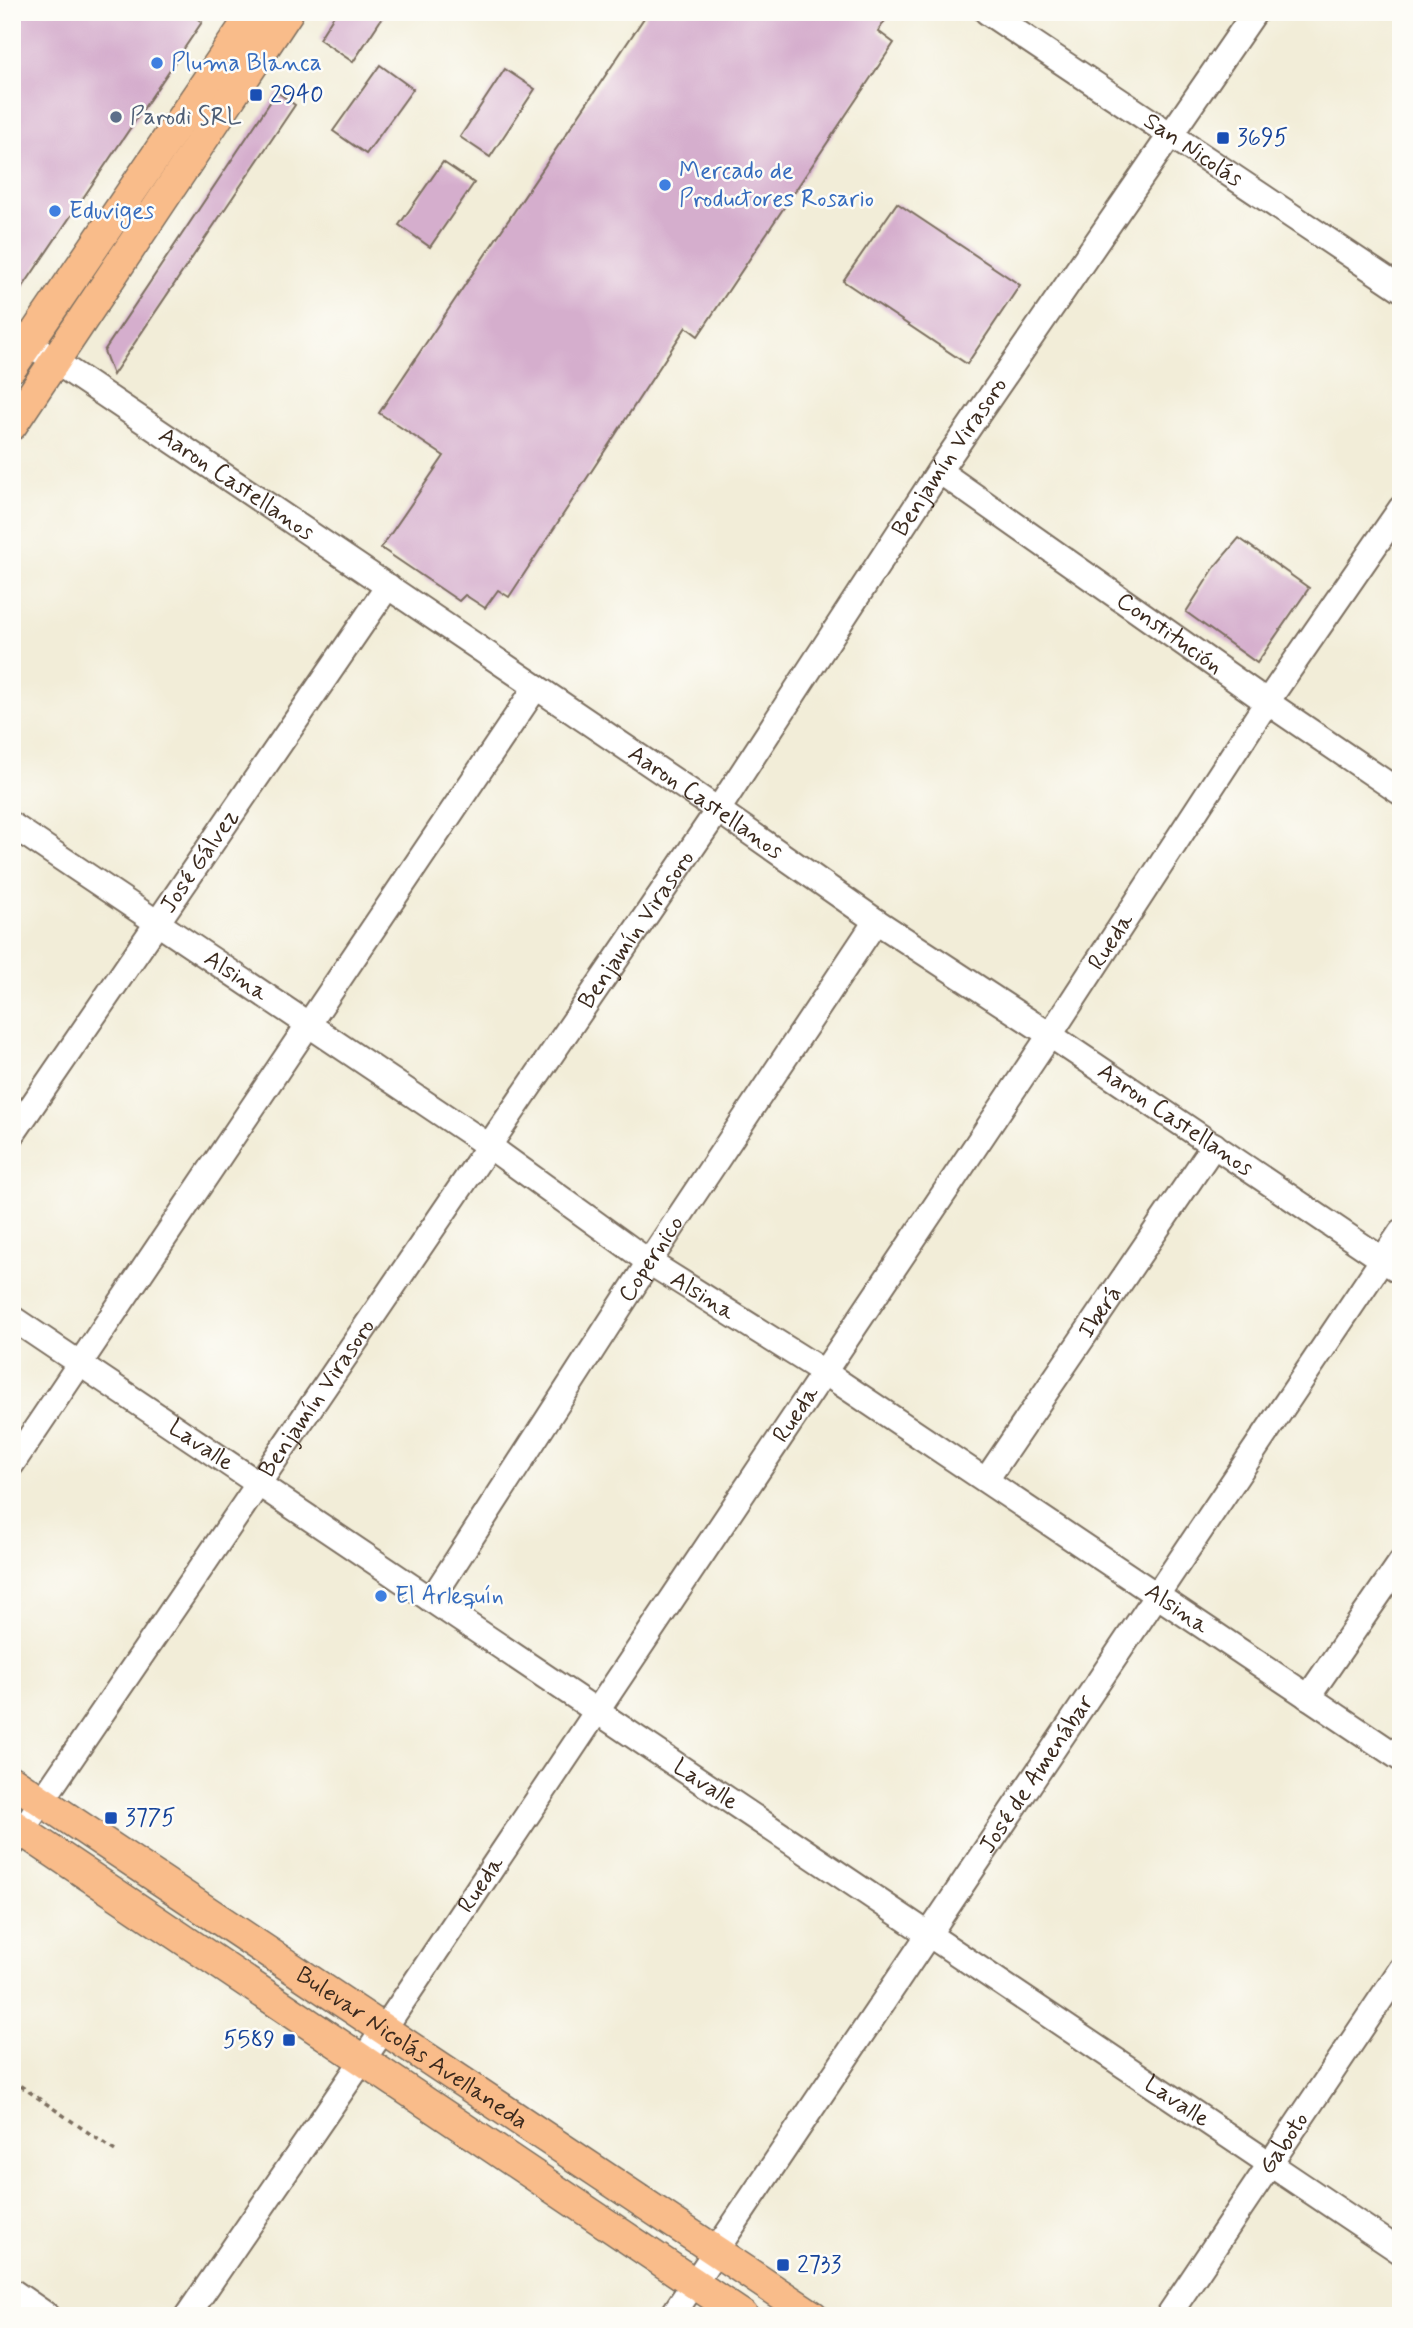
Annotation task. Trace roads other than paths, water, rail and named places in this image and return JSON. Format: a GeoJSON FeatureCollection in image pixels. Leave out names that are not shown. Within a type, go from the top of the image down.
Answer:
{"type":"FeatureCollection","features":[{"type":"Feature","properties":{"kind":"main road"},"geometry":{"type":"LineString","coordinates":[[18,347],[260,18]]}},
{"type":"Feature","properties":{"kind":"main road"},"geometry":{"type":"LineString","coordinates":[[12,425],[56,361],[260,18]]}},
{"type":"Feature","properties":{"kind":"main road","name":"Bulevar Nicolás Avellaneda"},"geometry":{"type":"LineString","coordinates":[[12,1781],[813,2316]]}},
{"type":"Feature","properties":{"kind":"main road","name":"Bulevar Nicolás Avellaneda"},"geometry":{"type":"LineString","coordinates":[[15,1833],[362,2060],[743,2316]]}},
{"type":"Feature","properties":{"kind":"street","name":"San Nicolás"},"geometry":{"type":"LineString","coordinates":[[987,12],[1401,289]]}},
{"type":"Feature","properties":{"kind":"street","name":"Benjamín Virasoro"},"geometry":{"type":"LineString","coordinates":[[15,1833],[42,1801],[718,810],[939,471],[1255,12]]}},
{"type":"Feature","properties":{"kind":"street","name":"Aaron Castellanos"},"geometry":{"type":"LineString","coordinates":[[18,347],[56,361],[718,810],[876,921],[1392,1266]]}},
{"type":"Feature","properties":{"kind":"street","name":"Constitución"},"geometry":{"type":"LineString","coordinates":[[939,471],[1401,793]]}},
{"type":"Feature","properties":{"kind":"street","name":"Rueda"},"geometry":{"type":"LineString","coordinates":[[187,2316],[384,2029],[1050,1035],[1267,702],[1401,508]]}},
{"type":"Feature","properties":{"kind":"street","name":"José Gálvez"},"geometry":{"type":"LineString","coordinates":[[12,1135],[388,586]]}},
{"type":"Feature","properties":{"kind":"street"},"geometry":{"type":"LineString","coordinates":[[12,1464],[536,687]]}},
{"type":"Feature","properties":{"kind":"street","name":"Alsina"},"geometry":{"type":"LineString","coordinates":[[12,825],[489,1146],[649,1262],[824,1372],[1401,1759]]}},
{"type":"Feature","properties":{"kind":"street","name":"Copernico"},"geometry":{"type":"LineString","coordinates":[[431,1600],[649,1262],[876,921]]}},
{"type":"Feature","properties":{"kind":"street","name":"Iberá"},"geometry":{"type":"LineString","coordinates":[[986,1480],[1214,1145]]}},
{"type":"Feature","properties":{"kind":"street","name":"José de Amenábar"},"geometry":{"type":"LineString","coordinates":[[672,2316],[1157,1595],[1392,1266],[1401,1232]]}},
{"type":"Feature","properties":{"kind":"street","name":"Lavalle"},"geometry":{"type":"LineString","coordinates":[[12,1318],[1401,2252]]}},
{"type":"Feature","properties":{"kind":"street"},"geometry":{"type":"LineString","coordinates":[[1308,1697],[1401,1562]]}},
{"type":"Feature","properties":{"kind":"street","name":"Gaboto"},"geometry":{"type":"LineString","coordinates":[[1168,2316],[1401,1969]]}},
{"type":"Feature","properties":{"kind":"street"},"geometry":{"type":"LineString","coordinates":[[12,2291],[48,2316]]}},
{"type":"Feature","properties":{"kind":"place","name":"Pluma Blanca"},"geometry":{"type":"Point","coordinates":[157,63]}},
{"type":"Feature","properties":{"kind":"place","name":"2940"},"geometry":{"type":"Point","coordinates":[256,95]}},
{"type":"Feature","properties":{"kind":"place","name":"Parodi SRL"},"geometry":{"type":"Point","coordinates":[116,117]}},
{"type":"Feature","properties":{"kind":"place","name":"3695"},"geometry":{"type":"Point","coordinates":[1223,138]}},
{"type":"Feature","properties":{"kind":"place","name":"Mercado de Productores Rosario"},"geometry":{"type":"Point","coordinates":[665,185]}},
{"type":"Feature","properties":{"kind":"place","name":"Eduviges"},"geometry":{"type":"Point","coordinates":[55,211]}},
{"type":"Feature","properties":{"kind":"place","name":"El Arlequín"},"geometry":{"type":"Point","coordinates":[381,1596]}},
{"type":"Feature","properties":{"kind":"place","name":"3775"},"geometry":{"type":"Point","coordinates":[111,1818]}},
{"type":"Feature","properties":{"kind":"place","name":"5589"},"geometry":{"type":"Point","coordinates":[289,2040]}},
{"type":"Feature","properties":{"kind":"place","name":"2733"},"geometry":{"type":"Point","coordinates":[783,2265]}}]}
